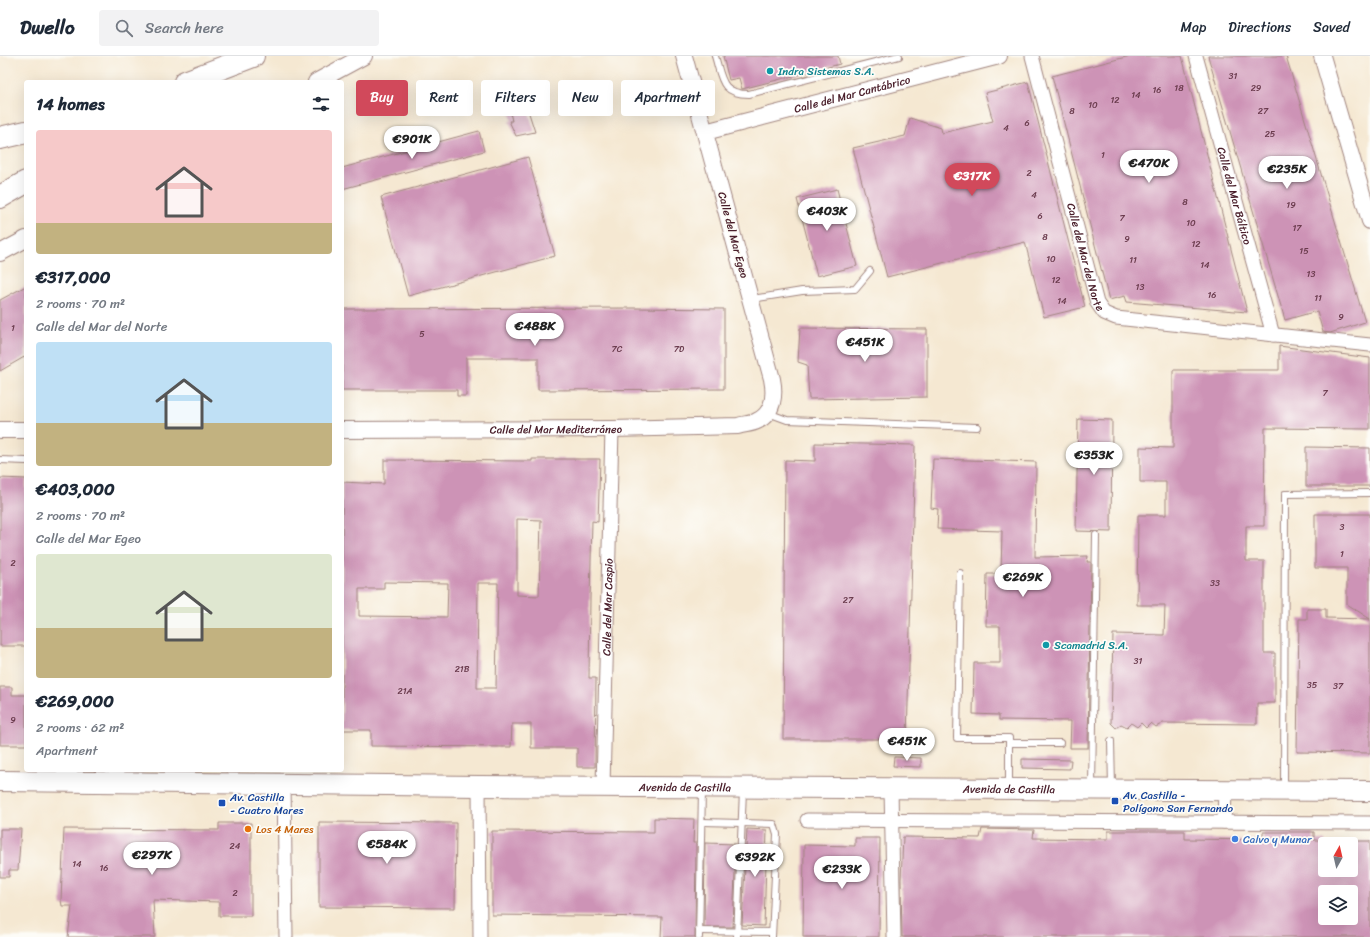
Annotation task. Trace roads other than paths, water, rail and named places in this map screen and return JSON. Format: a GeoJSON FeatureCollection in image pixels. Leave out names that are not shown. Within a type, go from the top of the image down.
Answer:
{"type":"FeatureCollection","features":[{"type":"Feature","properties":{"kind":"highway"},"geometry":{"type":"LineString","coordinates":[[190,80],[254,56]]}},
{"type":"Feature","properties":{"kind":"highway"},"geometry":{"type":"LineString","coordinates":[[212,80],[254,56]]}},
{"type":"Feature","properties":{"kind":"highway"},"geometry":{"type":"LineString","coordinates":[[0,138],[24,132]]}},
{"type":"Feature","properties":{"kind":"highway"},"geometry":{"type":"LineString","coordinates":[[0,197],[24,183]]}},
{"type":"Feature","properties":{"kind":"main road","name":"Avenida de Castilla"},"geometry":{"type":"LineString","coordinates":[[0,780],[479,786],[1009,790],[1284,790],[1370,792]]}},
{"type":"Feature","properties":{"kind":"street"},"geometry":{"type":"LineString","coordinates":[[320,80],[364,56]]}},
{"type":"Feature","properties":{"kind":"street","name":"Calle del Mar Egeo"},"geometry":{"type":"LineString","coordinates":[[684,56],[774,393],[767,413]]}},
{"type":"Feature","properties":{"kind":"street","name":"Calle del Mar Cantábrico"},"geometry":{"type":"LineString","coordinates":[[705,132],[999,56]]}},
{"type":"Feature","properties":{"kind":"street","name":"Calle del Mar del Norte"},"geometry":{"type":"LineString","coordinates":[[1032,56],[1097,303],[1104,313],[1116,318],[1370,345]]}},
{"type":"Feature","properties":{"kind":"street","name":"Calle del Mar Báltico"},"geometry":{"type":"LineString","coordinates":[[1196,56],[1273,335]]}},
{"type":"Feature","properties":{"kind":"street"},"geometry":{"type":"LineString","coordinates":[[1322,56],[1370,221]]}},
{"type":"Feature","properties":{"kind":"street"},"geometry":{"type":"LineString","coordinates":[[0,253],[24,240]]}},
{"type":"Feature","properties":{"kind":"street","name":"Calle del Mar Mediterráneo"},"geometry":{"type":"LineString","coordinates":[[344,430],[612,429],[738,426],[758,421],[767,413]]}},
{"type":"Feature","properties":{"kind":"street","name":"Calle del Mar Caspio"},"geometry":{"type":"LineString","coordinates":[[603,786],[612,429]]}},
{"type":"Feature","properties":{"kind":"street"},"geometry":{"type":"LineString","coordinates":[[0,430],[24,430]]}},
{"type":"Feature","properties":{"kind":"street"},"geometry":{"type":"LineString","coordinates":[[284,783],[286,937]]}},
{"type":"Feature","properties":{"kind":"street"},"geometry":{"type":"LineString","coordinates":[[479,786],[480,937]]}},
{"type":"Feature","properties":{"kind":"street"},"geometry":{"type":"LineString","coordinates":[[892,788],[891,820],[894,937]]}},
{"type":"Feature","properties":{"kind":"street"},"geometry":{"type":"LineString","coordinates":[[1224,822],[1225,790]]}},
{"type":"Feature","properties":{"kind":"street"},"geometry":{"type":"LineString","coordinates":[[807,820],[1370,823]]}},
{"type":"Feature","properties":{"kind":"lane"},"geometry":{"type":"LineString","coordinates":[[715,56],[722,82],[728,90],[744,94],[899,56]]}},
{"type":"Feature","properties":{"kind":"lane"},"geometry":{"type":"LineString","coordinates":[[750,300],[802,291],[855,289],[870,271]]}},
{"type":"Feature","properties":{"kind":"lane"},"geometry":{"type":"LineString","coordinates":[[767,413],[787,420],[977,427]]}},
{"type":"Feature","properties":{"kind":"lane"},"geometry":{"type":"LineString","coordinates":[[0,460],[24,461]]}},
{"type":"Feature","properties":{"kind":"lane"},"geometry":{"type":"LineString","coordinates":[[1284,790],[1285,494],[1370,493]]}},
{"type":"Feature","properties":{"kind":"lane"},"geometry":{"type":"LineString","coordinates":[[1092,790],[1096,536]]}},
{"type":"Feature","properties":{"kind":"lane"},"geometry":{"type":"LineString","coordinates":[[960,573],[956,738],[1010,738],[1009,790]]}},
{"type":"Feature","properties":{"kind":"lane"},"geometry":{"type":"LineString","coordinates":[[1112,741],[1112,790]]}},
{"type":"Feature","properties":{"kind":"lane"},"geometry":{"type":"LineString","coordinates":[[1009,743],[1060,743]]}},
{"type":"Feature","properties":{"kind":"lane"},"geometry":{"type":"LineString","coordinates":[[702,787],[703,822],[699,934],[772,935],[776,834],[774,824],[703,822]]}},
{"type":"Feature","properties":{"kind":"lane"},"geometry":{"type":"LineString","coordinates":[[737,934],[744,787]]}},
{"type":"Feature","properties":{"kind":"place","name":"Indra Sistemas S.A."},"geometry":{"type":"Point","coordinates":[770,71]}},
{"type":"Feature","properties":{"kind":"place","name":"Scamadrid S.A."},"geometry":{"type":"Point","coordinates":[1046,645]}},
{"type":"Feature","properties":{"kind":"place","name":"Av. Castilla - Polígono San Fernando"},"geometry":{"type":"Point","coordinates":[1115,801]}},
{"type":"Feature","properties":{"kind":"place","name":"Av. Castilla - Cuatro Mares"},"geometry":{"type":"Point","coordinates":[222,803]}},
{"type":"Feature","properties":{"kind":"place","name":"Los 4 Mares"},"geometry":{"type":"Point","coordinates":[248,829]}},
{"type":"Feature","properties":{"kind":"place","name":"Calvo y Munar"},"geometry":{"type":"Point","coordinates":[1235,839]}}]}
